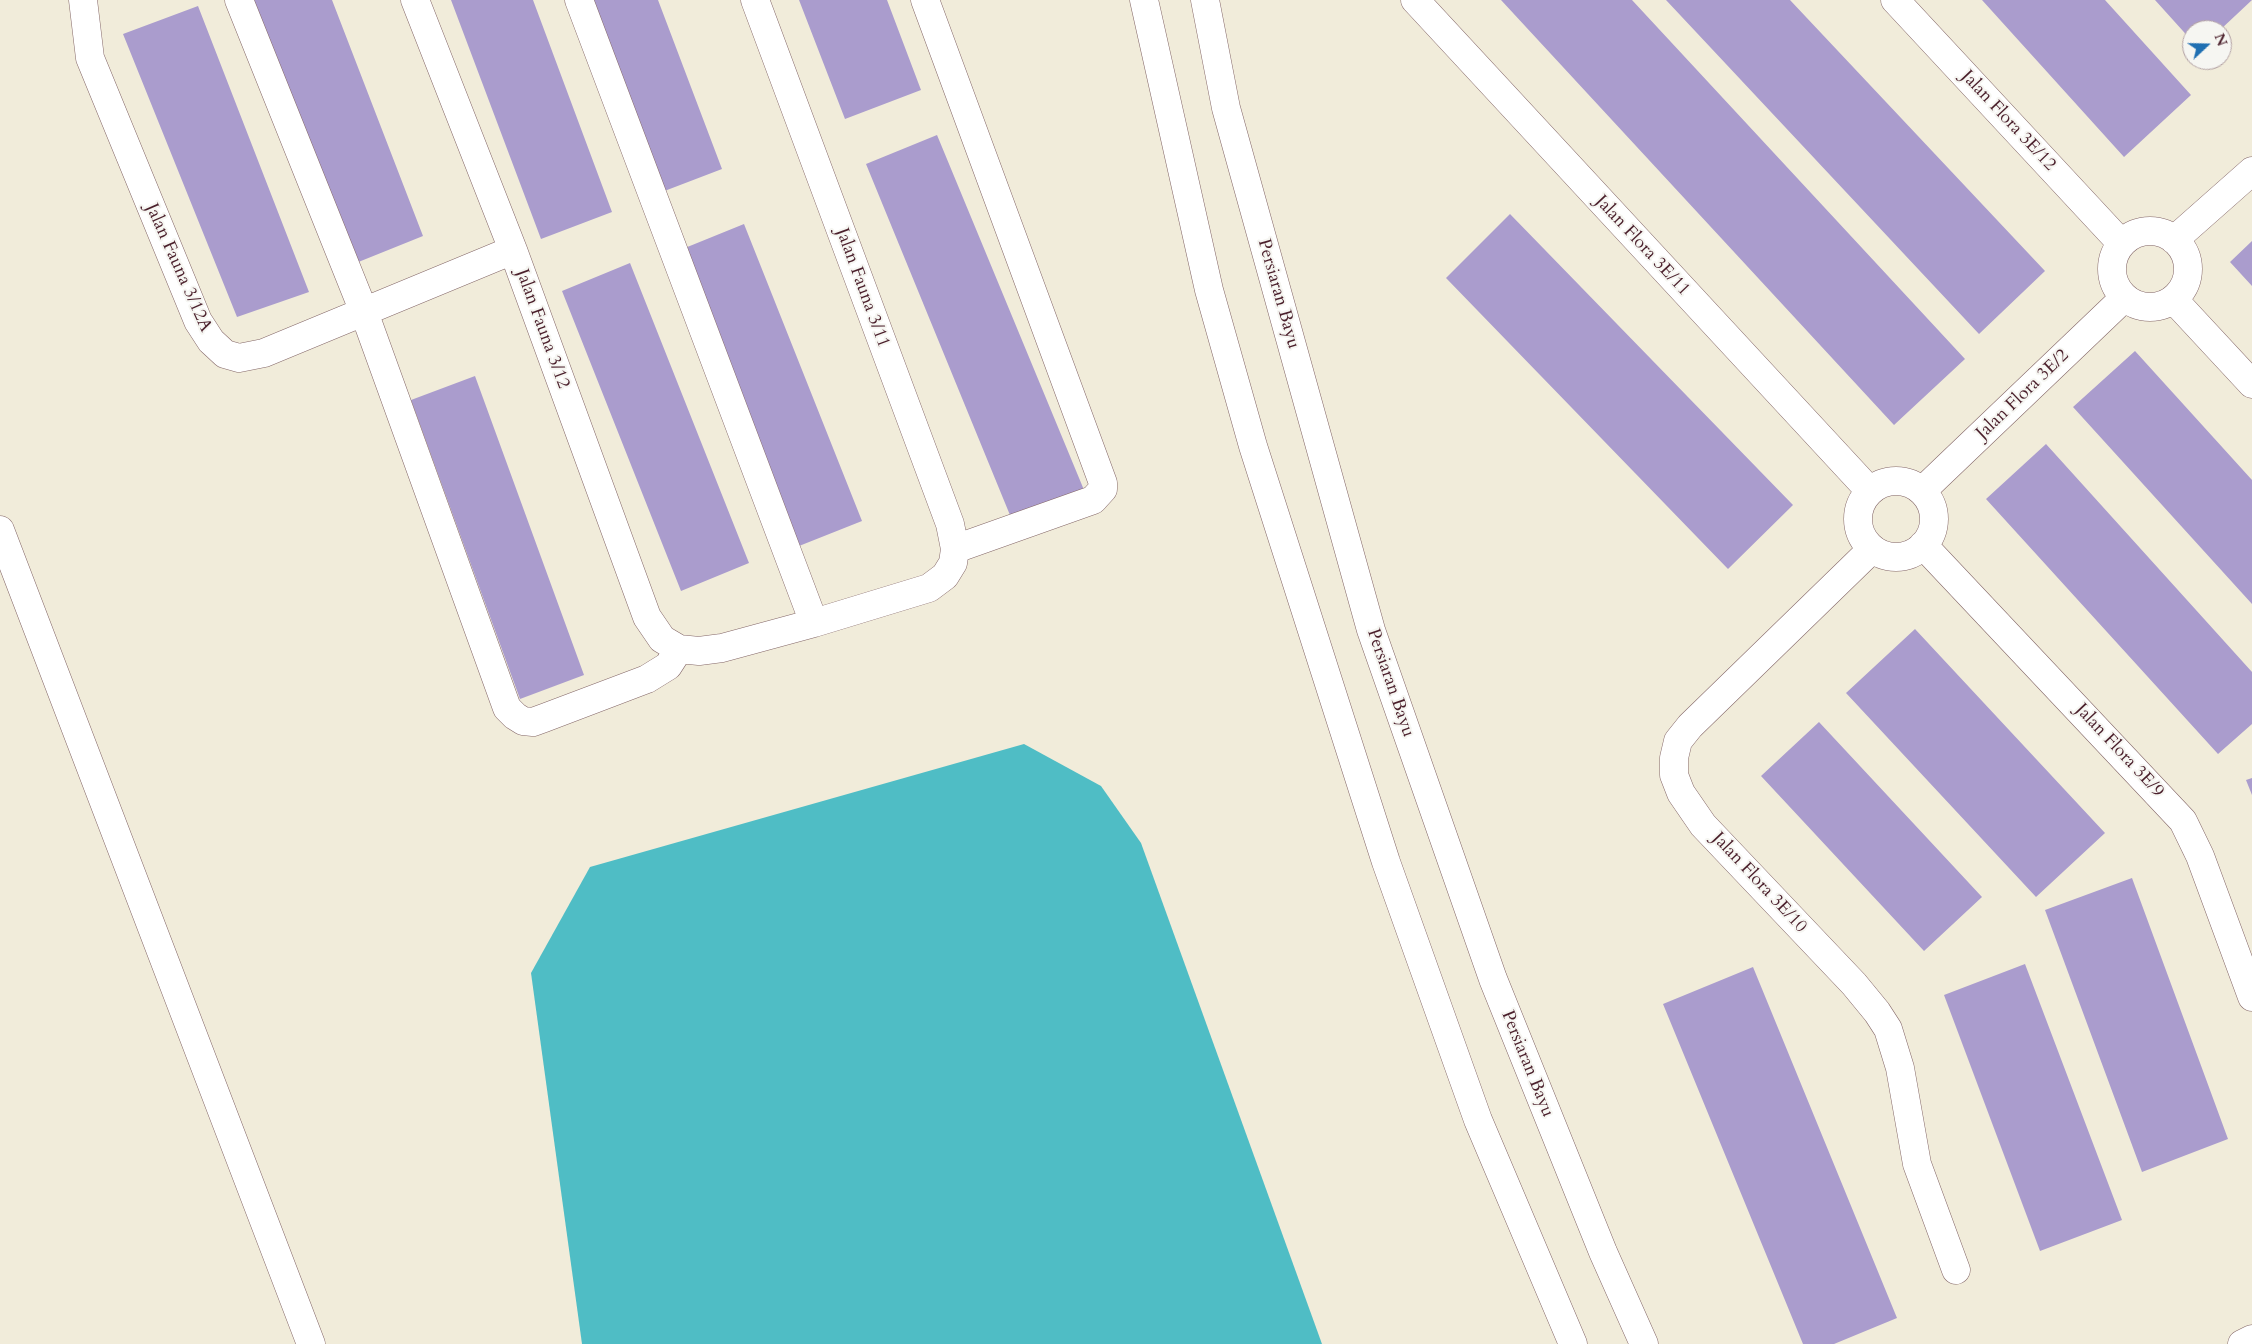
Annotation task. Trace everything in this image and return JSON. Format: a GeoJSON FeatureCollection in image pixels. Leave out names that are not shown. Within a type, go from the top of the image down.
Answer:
{"type":"FeatureCollection","features":[{"type":"Feature","properties":{"kind":"street","name":"Jalan Fauna 3/12A"},"geometry":{"type":"LineString","coordinates":[[83,0],[90,58],[198,321],[211,341],[225,354],[239,358],[264,353],[513,250]]}},
{"type":"Feature","properties":{"kind":"street"},"geometry":{"type":"LineString","coordinates":[[239,0],[364,312],[507,708],[514,716],[523,721],[533,722],[647,679],[668,666],[679,649],[722,648],[930,588],[945,576],[953,563],[955,550],[1093,500],[1103,489],[1103,483],[925,0]]}},
{"type":"Feature","properties":{"kind":"street","name":"Jalan Fauna 3/12"},"geometry":{"type":"LineString","coordinates":[[415,0],[513,250],[647,617],[662,639],[679,649]]}},
{"type":"Feature","properties":{"kind":"street"},"geometry":{"type":"LineString","coordinates":[[579,0],[814,623]]}},
{"type":"Feature","properties":{"kind":"street","name":"Jalan Fauna 3/11"},"geometry":{"type":"LineString","coordinates":[[755,0],[950,524],[955,550]]}},
{"type":"Feature","properties":{"kind":"street"},"geometry":{"type":"LineString","coordinates":[[1144,0],[1209,290],[1253,446],[1383,853],[1478,1120],[1573,1344]]}},
{"type":"Feature","properties":{"kind":"street","name":"Persiaran Bayu"},"geometry":{"type":"LineString","coordinates":[[1205,0],[1226,108],[1371,630],[1493,979],[1603,1252],[1644,1344]]}},
{"type":"Feature","properties":{"kind":"street","name":"Jalan Flora 3E/11"},"geometry":{"type":"LineString","coordinates":[[1415,0],[1870,491]]}},
{"type":"Feature","properties":{"kind":"street","name":"Jalan Flora 3E/12"},"geometry":{"type":"LineString","coordinates":[[1895,0],[2121,243]]}},
{"type":"Feature","properties":{"kind":"street"},"geometry":{"type":"LineString","coordinates":[[2174,240],[2252,171]]}},
{"type":"Feature","properties":{"kind":"street"},"geometry":{"type":"LineString","coordinates":[[2141,231],[2164,233],[2174,240],[2184,253],[2188,270],[2182,292],[2174,300],[2162,306],[2149,308],[2136,305],[2124,298],[2116,289],[2112,278],[2111,265],[2114,253],[2121,243],[2130,235],[2141,231]]}},
{"type":"Feature","properties":{"kind":"street","name":"Jalan Flora 3E/2"},"geometry":{"type":"LineString","coordinates":[[1922,491],[2124,298]]}},
{"type":"Feature","properties":{"kind":"street"},"geometry":{"type":"LineString","coordinates":[[2174,300],[2252,384]]}},
{"type":"Feature","properties":{"kind":"street"},"geometry":{"type":"LineString","coordinates":[[1890,481],[1902,481],[1922,491],[1929,501],[1934,524],[1930,536],[1915,552],[1893,557],[1872,549],[1864,538],[1858,520],[1862,502],[1870,491],[1890,481]]}},
{"type":"Feature","properties":{"kind":"street"},"geometry":{"type":"LineString","coordinates":[[0,530],[311,1344]]}},
{"type":"Feature","properties":{"kind":"street","name":"Jalan Flora 3E/9"},"geometry":{"type":"LineString","coordinates":[[1923,545],[2184,821],[2200,856],[2252,997]]}},
{"type":"Feature","properties":{"kind":"street","name":"Jalan Flora 3E/10"},"geometry":{"type":"LineString","coordinates":[[1872,549],[1690,726],[1678,741],[1674,758],[1674,775],[1681,793],[1703,825],[1854,984],[1888,1029],[1900,1068],[1917,1164],[1956,1270]]}},
{"type":"Feature","properties":{"kind":"street"},"geometry":{"type":"LineString","coordinates":[[2242,1344],[2252,1339]]}},
{"type":"Feature","properties":{"kind":"water"},"geometry":{"type":"Polygon","coordinates":[[[1024,744],[1101,786],[1141,843],[1322,1344],[582,1344],[531,973],[590,867],[1024,744]]]}},
{"type":"Feature","properties":{"kind":"building"},"geometry":{"type":"Polygon","coordinates":[[[239,0],[332,0],[423,236],[346,267],[239,0]]]}},
{"type":"Feature","properties":{"kind":"building"},"geometry":{"type":"Polygon","coordinates":[[[451,0],[533,0],[612,212],[541,239],[451,0]]]}},
{"type":"Feature","properties":{"kind":"building"},"geometry":{"type":"Polygon","coordinates":[[[580,0],[658,0],[722,169],[654,195],[580,0]]]}},
{"type":"Feature","properties":{"kind":"building"},"geometry":{"type":"Polygon","coordinates":[[[799,0],[887,0],[921,90],[845,119],[799,0]]]}},
{"type":"Feature","properties":{"kind":"building"},"geometry":{"type":"Polygon","coordinates":[[[1501,0],[1632,0],[1965,359],[1894,425],[1501,0]]]}},
{"type":"Feature","properties":{"kind":"building"},"geometry":{"type":"Polygon","coordinates":[[[1666,0],[1790,0],[2045,271],[1979,334],[1666,0]]]}},
{"type":"Feature","properties":{"kind":"building"},"geometry":{"type":"Polygon","coordinates":[[[1982,0],[2105,0],[2191,95],[2124,157],[1982,0]]]}},
{"type":"Feature","properties":{"kind":"building"},"geometry":{"type":"Polygon","coordinates":[[[2155,0],[2252,0],[2231,20],[2182,20],[2182,30],[2155,0]]]}},
{"type":"Feature","properties":{"kind":"building"},"geometry":{"type":"Polygon","coordinates":[[[198,6],[309,292],[237,317],[123,34],[198,6]]]}},
{"type":"Feature","properties":{"kind":"building"},"geometry":{"type":"Polygon","coordinates":[[[937,135],[1084,490],[1012,520],[866,164],[937,135]]]}},
{"type":"Feature","properties":{"kind":"building"},"geometry":{"type":"Polygon","coordinates":[[[1510,214],[1793,505],[1728,569],[1446,278],[1510,214]]]}},
{"type":"Feature","properties":{"kind":"building"},"geometry":{"type":"Polygon","coordinates":[[[744,224],[862,521],[794,548],[675,252],[744,224]]]}},
{"type":"Feature","properties":{"kind":"building"},"geometry":{"type":"Polygon","coordinates":[[[2252,241],[2252,286],[2230,262],[2252,241]]]}},
{"type":"Feature","properties":{"kind":"building"},"geometry":{"type":"Polygon","coordinates":[[[630,263],[749,563],[681,591],[562,291],[630,263]]]}},
{"type":"Feature","properties":{"kind":"building"},"geometry":{"type":"Polygon","coordinates":[[[2135,351],[2252,480],[2252,604],[2073,407],[2135,351]]]}},
{"type":"Feature","properties":{"kind":"building"},"geometry":{"type":"Polygon","coordinates":[[[475,376],[584,675],[520,699],[411,400],[475,376]]]}},
{"type":"Feature","properties":{"kind":"building"},"geometry":{"type":"Polygon","coordinates":[[[2046,444],[2252,672],[2252,724],[2218,754],[1986,499],[2046,444]]]}},
{"type":"Feature","properties":{"kind":"building"},"geometry":{"type":"Polygon","coordinates":[[[1915,629],[2105,833],[2036,897],[1846,693],[1915,629]]]}},
{"type":"Feature","properties":{"kind":"building"},"geometry":{"type":"Polygon","coordinates":[[[1819,722],[1982,897],[1924,951],[1761,776],[1819,722]]]}},
{"type":"Feature","properties":{"kind":"building"},"geometry":{"type":"Polygon","coordinates":[[[2252,778],[2252,795],[2246,780],[2252,778]]]}},
{"type":"Feature","properties":{"kind":"building"},"geometry":{"type":"Polygon","coordinates":[[[2132,878],[2228,1139],[2142,1172],[2045,910],[2132,878]]]}},
{"type":"Feature","properties":{"kind":"building"},"geometry":{"type":"Polygon","coordinates":[[[2025,964],[2122,1220],[2040,1251],[1944,995],[2025,964]]]}},
{"type":"Feature","properties":{"kind":"building"},"geometry":{"type":"Polygon","coordinates":[[[1753,967],[1897,1318],[1834,1344],[1803,1344],[1663,1004],[1753,967]]]}}]}
